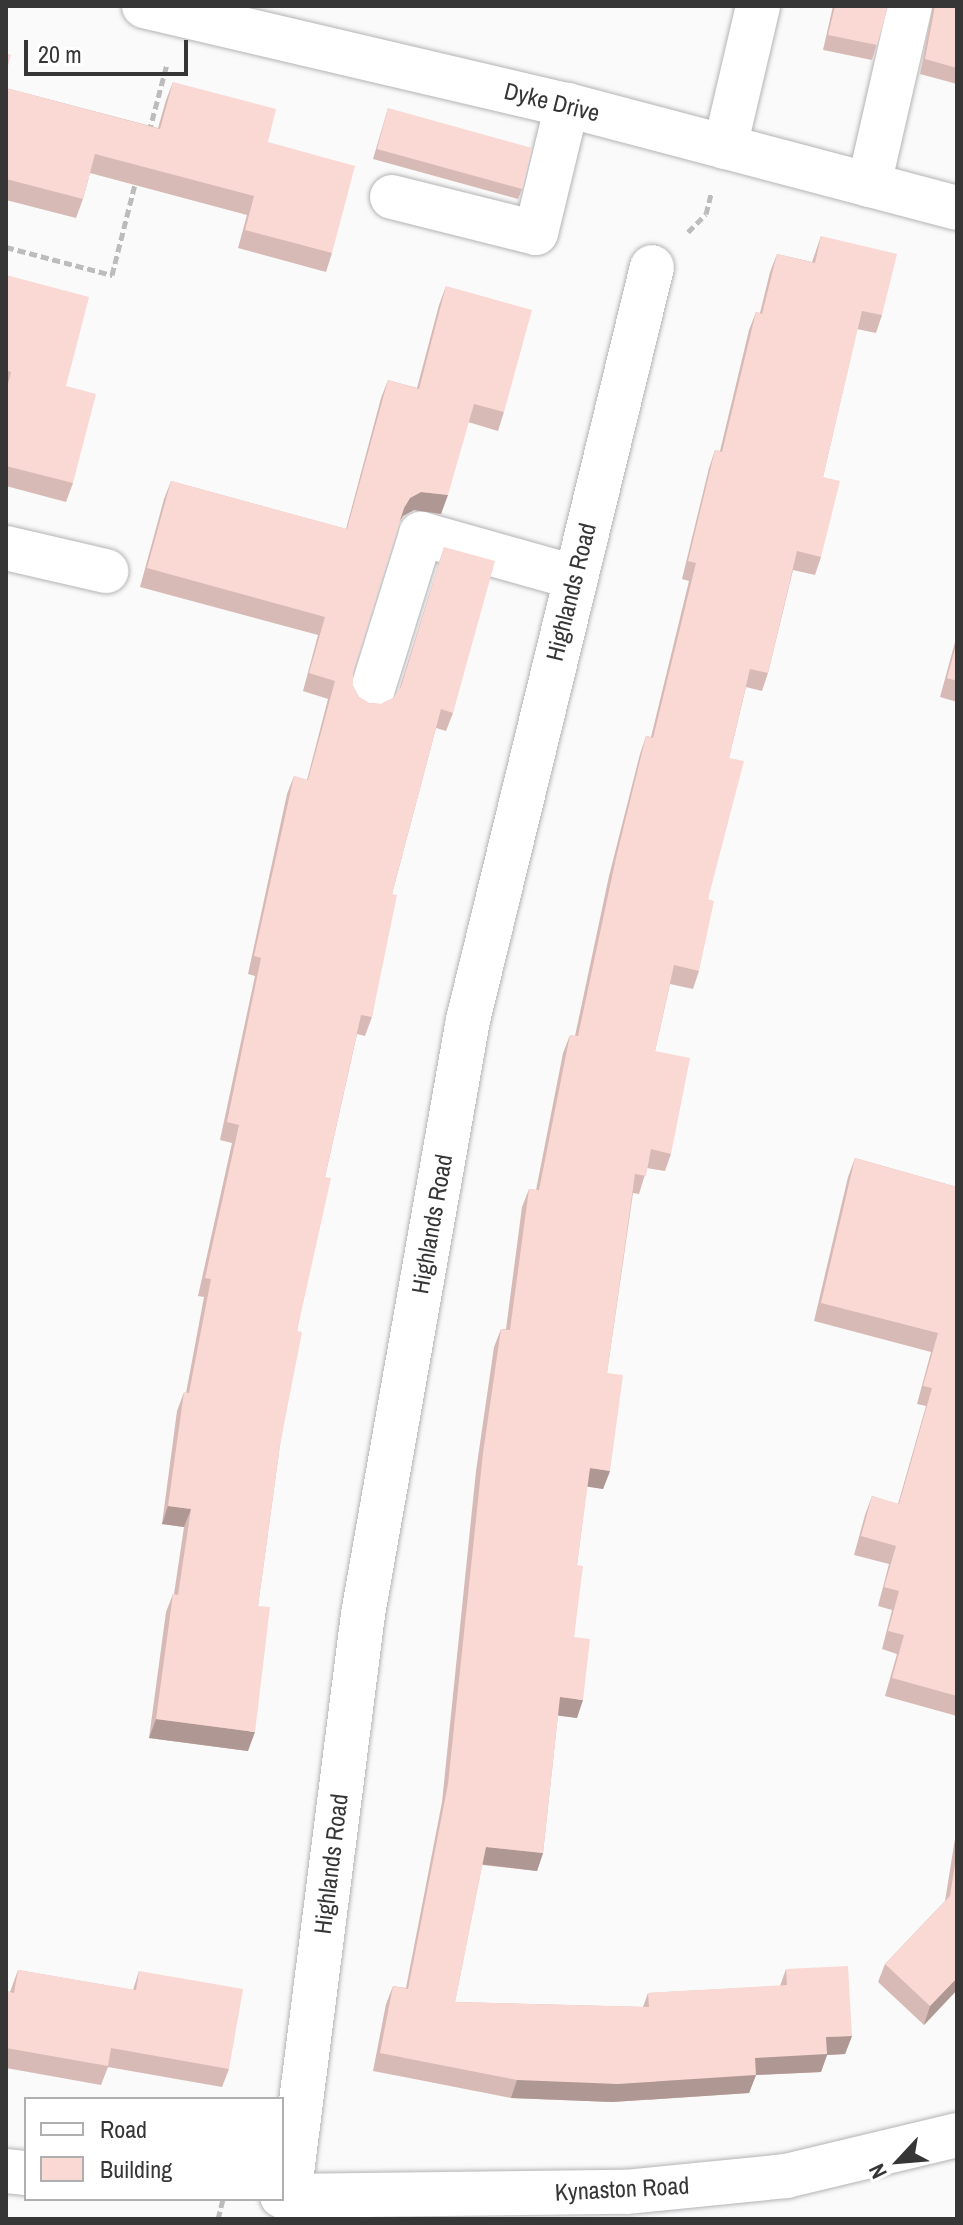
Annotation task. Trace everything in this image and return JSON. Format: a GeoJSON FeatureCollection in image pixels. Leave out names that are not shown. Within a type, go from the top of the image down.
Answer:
{"type":"FeatureCollection","features":[{"type":"Feature","properties":{"kind":"street"},"geometry":{"type":"LineString","coordinates":[[725,147],[758,6]]}},
{"type":"Feature","properties":{"kind":"street"},"geometry":{"type":"LineString","coordinates":[[869,185],[910,6]]}},
{"type":"Feature","properties":{"kind":"street","name":"Dyke Drive"},"geometry":{"type":"LineString","coordinates":[[162,10],[567,105],[957,208]]}},
{"type":"Feature","properties":{"kind":"street"},"geometry":{"type":"LineString","coordinates":[[392,197],[536,233],[567,105]]}},
{"type":"Feature","properties":{"kind":"street","name":"Highlands Road"},"geometry":{"type":"LineString","coordinates":[[286,2196],[363,1614],[468,1020],[652,267]]}},
{"type":"Feature","properties":{"kind":"street"},"geometry":{"type":"LineString","coordinates":[[370,698],[421,534],[574,577]]}},
{"type":"Feature","properties":{"kind":"street"},"geometry":{"type":"LineString","coordinates":[[6,548],[106,571]]}},
{"type":"Feature","properties":{"kind":"street","name":"Kynaston Road"},"geometry":{"type":"LineString","coordinates":[[286,2196],[626,2192],[786,2176],[957,2135]]}},
{"type":"Feature","properties":{"kind":"path"},"geometry":{"type":"LineString","coordinates":[[148,137],[162,10]]}},
{"type":"Feature","properties":{"kind":"path"},"geometry":{"type":"LineString","coordinates":[[652,267],[706,214],[725,147]]}},
{"type":"Feature","properties":{"kind":"path"},"geometry":{"type":"LineString","coordinates":[[6,247],[112,275],[140,168]]}},
{"type":"Feature","properties":{"kind":"building"},"geometry":{"type":"Polygon","coordinates":[[[835,6],[888,6],[877,45],[828,35],[835,6]]]}},
{"type":"Feature","properties":{"kind":"building"},"geometry":{"type":"Polygon","coordinates":[[[935,6],[957,6],[957,68],[925,59],[935,6]]]}},
{"type":"Feature","properties":{"kind":"building"},"geometry":{"type":"Polygon","coordinates":[[[6,53],[11,55],[6,73],[6,53]]]}},
{"type":"Feature","properties":{"kind":"building"},"geometry":{"type":"Polygon","coordinates":[[[173,82],[276,109],[268,142],[355,166],[332,253],[245,230],[254,196],[95,154],[83,199],[6,179],[6,88],[160,129],[173,82]]]}},
{"type":"Feature","properties":{"kind":"building"},"geometry":{"type":"Polygon","coordinates":[[[388,108],[532,148],[522,189],[377,149],[388,108]]]}},
{"type":"Feature","properties":{"kind":"building"},"geometry":{"type":"Polygon","coordinates":[[[821,236],[897,254],[882,315],[862,311],[823,477],[840,481],[821,557],[797,551],[768,673],[750,669],[729,758],[744,761],[708,899],[714,901],[699,971],[674,965],[655,1051],[690,1058],[671,1154],[651,1149],[646,1176],[635,1174],[607,1373],[623,1375],[610,1471],[590,1468],[577,1565],[583,1566],[574,1637],[590,1639],[583,1700],[560,1697],[543,1853],[486,1847],[455,2002],[649,2007],[648,1993],[787,1985],[786,1969],[848,1966],[852,2036],[826,2037],[827,2054],[755,2058],[756,2075],[618,2084],[517,2080],[380,2053],[393,1986],[408,1989],[448,1784],[483,1453],[501,1329],[510,1330],[529,1189],[539,1190],[570,1035],[578,1036],[646,736],[653,738],[696,563],[688,561],[715,450],[722,452],[756,312],[762,314],[777,254],[815,263],[821,236]]]}},
{"type":"Feature","properties":{"kind":"building"},"geometry":{"type":"Polygon","coordinates":[[[6,275],[89,297],[66,386],[96,394],[73,483],[6,466],[6,392],[11,372],[6,370],[6,275]]]}},
{"type":"Feature","properties":{"kind":"building"},"geometry":{"type":"Polygon","coordinates":[[[446,286],[532,310],[504,412],[474,404],[448,495],[421,492],[410,498],[404,508],[353,672],[353,686],[359,697],[369,703],[381,704],[393,698],[401,687],[444,547],[495,561],[453,713],[441,709],[392,894],[397,895],[372,1017],[361,1015],[325,1177],[331,1178],[297,1331],[302,1332],[280,1445],[258,1606],[270,1607],[255,1732],[156,1719],[173,1594],[178,1595],[191,1509],[168,1506],[184,1392],[189,1393],[211,1279],[205,1278],[239,1125],[227,1122],[261,958],[254,956],[294,776],[308,780],[335,681],[309,673],[325,617],[147,568],[171,481],[347,529],[388,380],[419,389],[446,286]]]}},
{"type":"Feature","properties":{"kind":"building"},"geometry":{"type":"Polygon","coordinates":[[[957,641],[957,681],[947,678],[957,641]]]}},
{"type":"Feature","properties":{"kind":"building"},"geometry":{"type":"Polygon","coordinates":[[[855,1158],[957,1187],[957,1696],[892,1678],[904,1635],[888,1631],[899,1591],[884,1587],[896,1546],[861,1536],[872,1496],[899,1504],[932,1388],[923,1386],[938,1333],[821,1303],[855,1158]]]}},
{"type":"Feature","properties":{"kind":"building"},"geometry":{"type":"Polygon","coordinates":[[[957,1851],[957,1978],[930,2006],[885,1964],[950,1896],[957,1851]]]}},
{"type":"Feature","properties":{"kind":"building"},"geometry":{"type":"Polygon","coordinates":[[[18,1970],[136,1990],[139,1971],[243,1989],[229,2069],[111,2048],[108,2066],[6,2048],[6,1991],[14,1993],[18,1970]]]}}]}
